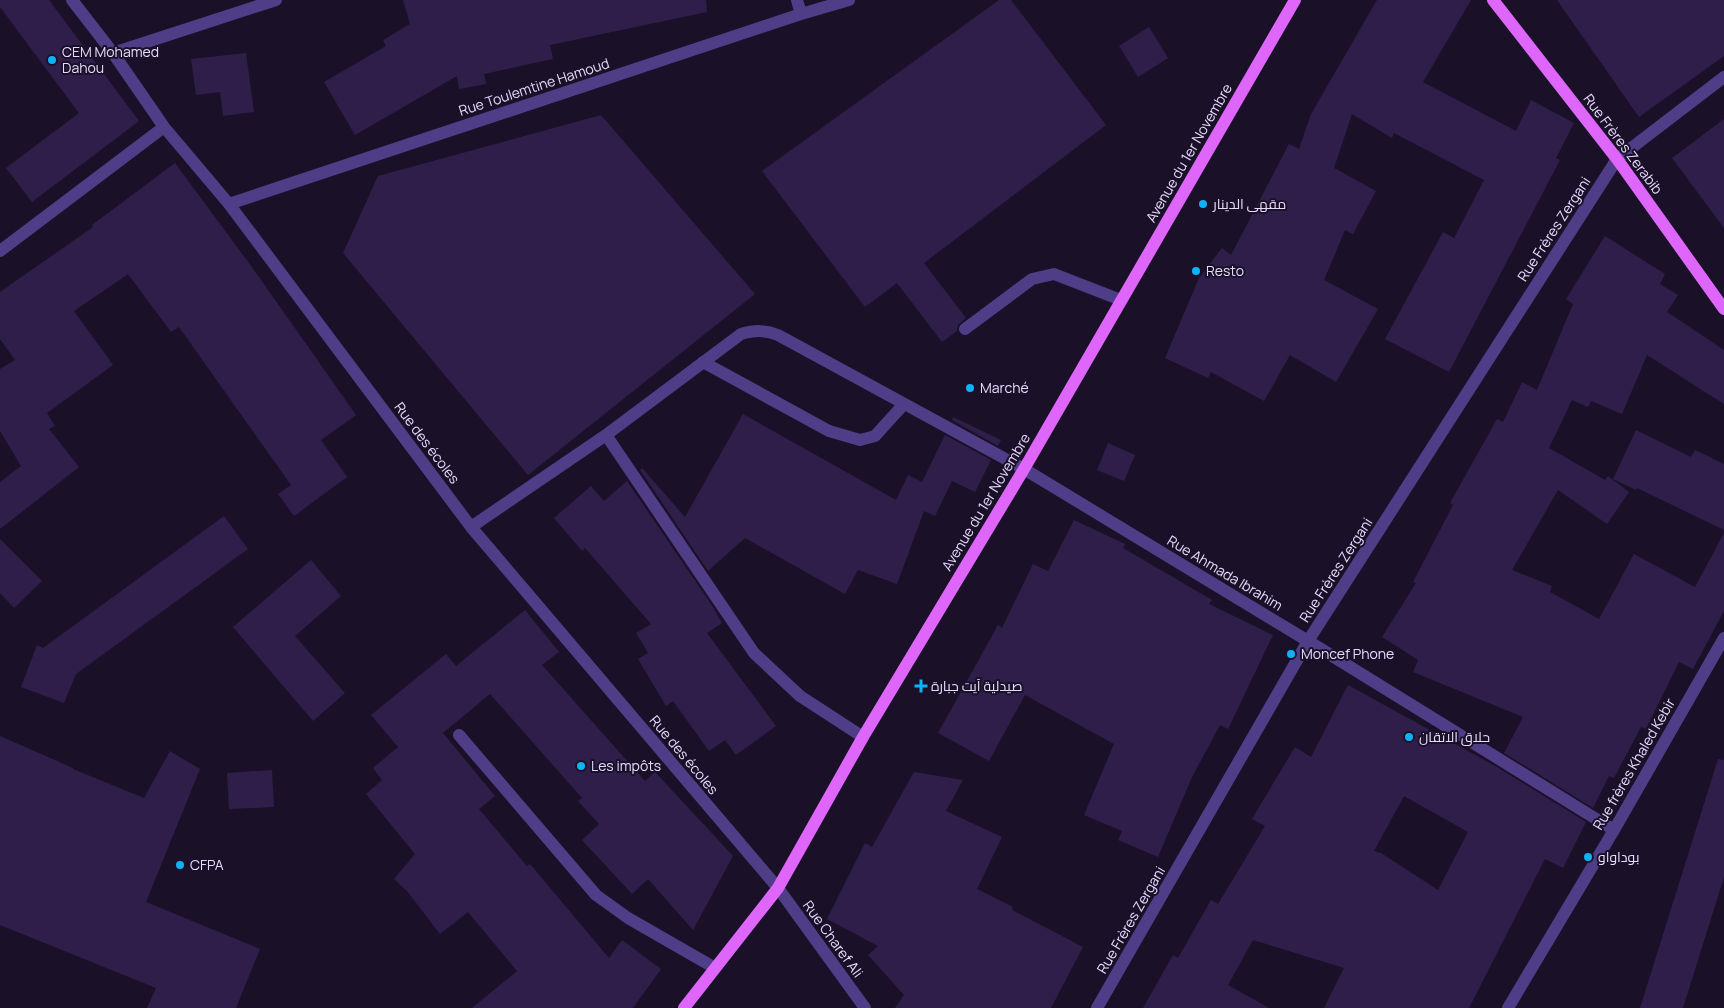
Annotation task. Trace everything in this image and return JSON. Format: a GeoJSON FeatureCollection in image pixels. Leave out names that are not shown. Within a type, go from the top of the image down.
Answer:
{"type":"FeatureCollection","features":[{"type":"Feature","properties":{"kind":"main road","name":"Avenue du 1er Novembre"},"geometry":{"type":"LineString","coordinates":[[684,1008],[778,888],[863,737],[1024,469],[1295,0]]}},
{"type":"Feature","properties":{"kind":"main road","name":"Rue Frères Zerabib"},"geometry":{"type":"LineString","coordinates":[[1493,0],[1617,159],[1724,309]]}},
{"type":"Feature","properties":{"kind":"street","name":"Rue des écoles"},"geometry":{"type":"LineString","coordinates":[[72,0],[113,53],[164,127],[229,204],[472,527],[778,888]]}},
{"type":"Feature","properties":{"kind":"street"},"geometry":{"type":"LineString","coordinates":[[113,53],[276,0]]}},
{"type":"Feature","properties":{"kind":"street"},"geometry":{"type":"LineString","coordinates":[[797,0],[801,14]]}},
{"type":"Feature","properties":{"kind":"street","name":"Rue Toulemtine Hamoud"},"geometry":{"type":"LineString","coordinates":[[229,204],[801,14],[849,0]]}},
{"type":"Feature","properties":{"kind":"street","name":"Rue Frères Zergani"},"geometry":{"type":"LineString","coordinates":[[1097,1008],[1308,641],[1617,159],[1724,77]]}},
{"type":"Feature","properties":{"kind":"street"},"geometry":{"type":"LineString","coordinates":[[0,251],[164,127]]}},
{"type":"Feature","properties":{"kind":"street"},"geometry":{"type":"LineString","coordinates":[[965,329],[1032,279],[1054,274],[1121,300]]}},
{"type":"Feature","properties":{"kind":"street","name":"Rue Ahmada Ibrahim"},"geometry":{"type":"LineString","coordinates":[[472,527],[606,435],[741,334],[760,330],[769,332],[778,335],[1024,469],[1308,641],[1614,830]]}},
{"type":"Feature","properties":{"kind":"street"},"geometry":{"type":"LineString","coordinates":[[703,362],[828,431],[860,440],[875,436],[904,404]]}},
{"type":"Feature","properties":{"kind":"street"},"geometry":{"type":"LineString","coordinates":[[606,435],[754,653],[800,696],[863,737]]}},
{"type":"Feature","properties":{"kind":"street","name":"Rue frères Khaled Kebir"},"geometry":{"type":"LineString","coordinates":[[1508,1008],[1614,830],[1724,638]]}},
{"type":"Feature","properties":{"kind":"street"},"geometry":{"type":"LineString","coordinates":[[459,734],[596,895],[628,918],[715,968]]}},
{"type":"Feature","properties":{"kind":"street","name":"Rue Charef Ali"},"geometry":{"type":"LineString","coordinates":[[778,888],[864,1008]]}},
{"type":"Feature","properties":{"kind":"building"},"geometry":{"type":"Polygon","coordinates":[[[0,0],[49,0],[139,121],[32,202],[6,168],[79,113],[0,7],[0,0]]]}},
{"type":"Feature","properties":{"kind":"building"},"geometry":{"type":"Polygon","coordinates":[[[403,0],[706,0],[707,12],[550,45],[553,59],[484,74],[486,84],[459,89],[457,76],[355,135],[324,82],[386,46],[383,40],[410,24],[403,0]]]}},
{"type":"Feature","properties":{"kind":"building"},"geometry":{"type":"Polygon","coordinates":[[[999,0],[1011,0],[1106,125],[924,263],[966,318],[958,325],[957,331],[942,342],[897,283],[865,307],[762,171],[999,0]]]}},
{"type":"Feature","properties":{"kind":"building"},"geometry":{"type":"Polygon","coordinates":[[[1377,0],[1471,0],[1423,82],[1516,131],[1531,100],[1574,123],[1556,158],[1560,160],[1449,372],[1385,339],[1443,232],[1454,238],[1484,180],[1394,133],[1392,138],[1352,114],[1334,168],[1376,191],[1353,234],[1345,230],[1324,280],[1378,309],[1336,382],[1290,355],[1264,401],[1211,372],[1208,378],[1165,358],[1199,278],[1222,248],[1231,255],[1289,144],[1299,149],[1311,114],[1377,0]]]}},
{"type":"Feature","properties":{"kind":"building"},"geometry":{"type":"Polygon","coordinates":[[[1557,0],[1724,0],[1724,56],[1639,117],[1557,0]]]}},
{"type":"Feature","properties":{"kind":"building"},"geometry":{"type":"Polygon","coordinates":[[[1149,27],[1168,58],[1138,77],[1119,46],[1149,27]]]}},
{"type":"Feature","properties":{"kind":"building"},"geometry":{"type":"Polygon","coordinates":[[[246,53],[254,112],[223,116],[220,92],[196,95],[191,59],[246,53]]]}},
{"type":"Feature","properties":{"kind":"building"},"geometry":{"type":"Polygon","coordinates":[[[601,115],[755,294],[528,475],[343,253],[378,176],[601,115]]]}},
{"type":"Feature","properties":{"kind":"building"},"geometry":{"type":"Polygon","coordinates":[[[1724,119],[1724,228],[1672,158],[1724,119]]]}},
{"type":"Feature","properties":{"kind":"building"},"geometry":{"type":"Polygon","coordinates":[[[175,163],[254,270],[356,415],[321,440],[347,477],[294,516],[278,494],[291,485],[179,327],[171,332],[128,274],[74,311],[113,365],[47,413],[55,426],[49,429],[79,467],[0,529],[0,482],[21,466],[0,431],[0,369],[15,360],[0,339],[0,292],[93,227],[92,225],[175,163]]]}},
{"type":"Feature","properties":{"kind":"building"},"geometry":{"type":"Polygon","coordinates":[[[1605,236],[1665,274],[1660,284],[1678,295],[1667,312],[1724,350],[1724,404],[1647,355],[1622,414],[1591,401],[1588,407],[1572,400],[1549,448],[1605,480],[1608,476],[1629,492],[1607,524],[1558,490],[1512,570],[1552,586],[1550,592],[1599,619],[1634,554],[1695,587],[1724,533],[1724,611],[1693,669],[1679,662],[1646,729],[1641,727],[1614,778],[1609,776],[1593,808],[1504,753],[1523,717],[1413,672],[1418,660],[1382,637],[1416,583],[1413,582],[1453,505],[1450,503],[1497,419],[1503,422],[1522,382],[1537,390],[1573,304],[1566,299],[1605,236]]]}},
{"type":"Feature","properties":{"kind":"building"},"geometry":{"type":"Polygon","coordinates":[[[743,414],[896,500],[908,475],[922,482],[945,435],[991,460],[975,492],[952,481],[935,516],[924,511],[897,584],[858,570],[845,594],[745,538],[708,571],[640,470],[642,468],[685,517],[743,414]]]}},
{"type":"Feature","properties":{"kind":"building"},"geometry":{"type":"Polygon","coordinates":[[[953,417],[1001,440],[998,446],[952,420],[953,417]]]}},
{"type":"Feature","properties":{"kind":"building"},"geometry":{"type":"Polygon","coordinates":[[[1636,430],[1691,457],[1695,450],[1724,464],[1724,530],[1637,488],[1636,490],[1613,479],[1636,430]]]}},
{"type":"Feature","properties":{"kind":"building"},"geometry":{"type":"Polygon","coordinates":[[[1108,443],[1135,455],[1124,481],[1097,470],[1108,443]]]}},
{"type":"Feature","properties":{"kind":"building"},"geometry":{"type":"Polygon","coordinates":[[[627,481],[722,623],[707,633],[776,726],[736,755],[725,740],[709,751],[673,701],[666,706],[638,659],[648,653],[636,633],[651,624],[585,548],[582,551],[554,518],[591,486],[604,501],[627,481]]]}},
{"type":"Feature","properties":{"kind":"building"},"geometry":{"type":"Polygon","coordinates":[[[224,516],[248,549],[76,674],[64,703],[21,687],[37,645],[43,648],[224,516]]]}},
{"type":"Feature","properties":{"kind":"building"},"geometry":{"type":"Polygon","coordinates":[[[1074,520],[1125,544],[1123,548],[1212,600],[1209,604],[1273,635],[1228,729],[1220,725],[1192,777],[1158,857],[1118,840],[1122,831],[1084,815],[1114,744],[1025,695],[989,761],[938,733],[998,625],[1002,628],[1033,564],[1048,571],[1074,520]]]}},
{"type":"Feature","properties":{"kind":"building"},"geometry":{"type":"Polygon","coordinates":[[[0,539],[42,581],[14,608],[0,593],[0,539]]]}},
{"type":"Feature","properties":{"kind":"building"},"geometry":{"type":"Polygon","coordinates":[[[311,560],[341,596],[295,636],[345,693],[313,721],[233,627],[311,560]]]}},
{"type":"Feature","properties":{"kind":"building"},"geometry":{"type":"Polygon","coordinates":[[[525,610],[559,652],[542,665],[645,781],[655,772],[733,856],[693,930],[648,879],[632,894],[582,840],[599,824],[578,801],[582,798],[490,694],[443,733],[495,796],[479,809],[527,866],[530,864],[609,958],[622,940],[661,969],[633,1008],[472,1008],[517,971],[468,912],[440,934],[407,891],[394,879],[415,854],[366,794],[382,780],[373,768],[398,747],[371,715],[446,654],[456,666],[525,610]]]}},
{"type":"Feature","properties":{"kind":"building"},"geometry":{"type":"Polygon","coordinates":[[[1348,685],[1497,767],[1586,822],[1563,868],[1545,859],[1469,1008],[1324,1008],[1344,968],[1253,940],[1228,985],[1269,1008],[1143,1008],[1173,955],[1178,958],[1211,900],[1218,904],[1265,826],[1252,819],[1295,747],[1311,757],[1348,685]],[[1404,796],[1374,851],[1381,853],[1438,890],[1468,832],[1404,796]]]}},
{"type":"Feature","properties":{"kind":"building"},"geometry":{"type":"Polygon","coordinates":[[[0,736],[144,798],[170,751],[200,769],[146,902],[260,949],[236,1008],[147,1008],[156,988],[0,925],[0,736]]]}},
{"type":"Feature","properties":{"kind":"building"},"geometry":{"type":"Polygon","coordinates":[[[1718,759],[1724,760],[1724,877],[1683,1008],[1640,1008],[1718,759]]]}},
{"type":"Feature","properties":{"kind":"building"},"geometry":{"type":"Polygon","coordinates":[[[272,770],[274,807],[229,809],[227,773],[272,770]]]}},
{"type":"Feature","properties":{"kind":"building"},"geometry":{"type":"Polygon","coordinates":[[[914,772],[963,780],[946,811],[1002,837],[977,889],[1013,907],[1012,910],[1083,947],[1051,1008],[895,1008],[904,995],[868,955],[878,946],[827,919],[865,843],[872,847],[914,772]]]}},
{"type":"Feature","properties":{"kind":"place","name":"CEM Mohamed Dahou"},"geometry":{"type":"Point","coordinates":[52,60]}},
{"type":"Feature","properties":{"kind":"place","name":"مقهى الدينار"},"geometry":{"type":"Point","coordinates":[1203,204]}},
{"type":"Feature","properties":{"kind":"place","name":"Resto"},"geometry":{"type":"Point","coordinates":[1196,271]}},
{"type":"Feature","properties":{"kind":"place","name":"Marché"},"geometry":{"type":"Point","coordinates":[970,388]}},
{"type":"Feature","properties":{"kind":"place","name":"Moncef Phone"},"geometry":{"type":"Point","coordinates":[1291,654]}},
{"type":"Feature","properties":{"kind":"place","name":"صيدلية آيت جبارة"},"geometry":{"type":"Point","coordinates":[921,686]}},
{"type":"Feature","properties":{"kind":"place","name":"حلاق الاتقان"},"geometry":{"type":"Point","coordinates":[1409,737]}},
{"type":"Feature","properties":{"kind":"place","name":"Les impôts"},"geometry":{"type":"Point","coordinates":[581,766]}},
{"type":"Feature","properties":{"kind":"place","name":"بوداواو"},"geometry":{"type":"Point","coordinates":[1588,857]}},
{"type":"Feature","properties":{"kind":"place","name":"CFPA"},"geometry":{"type":"Point","coordinates":[180,865]}}]}
